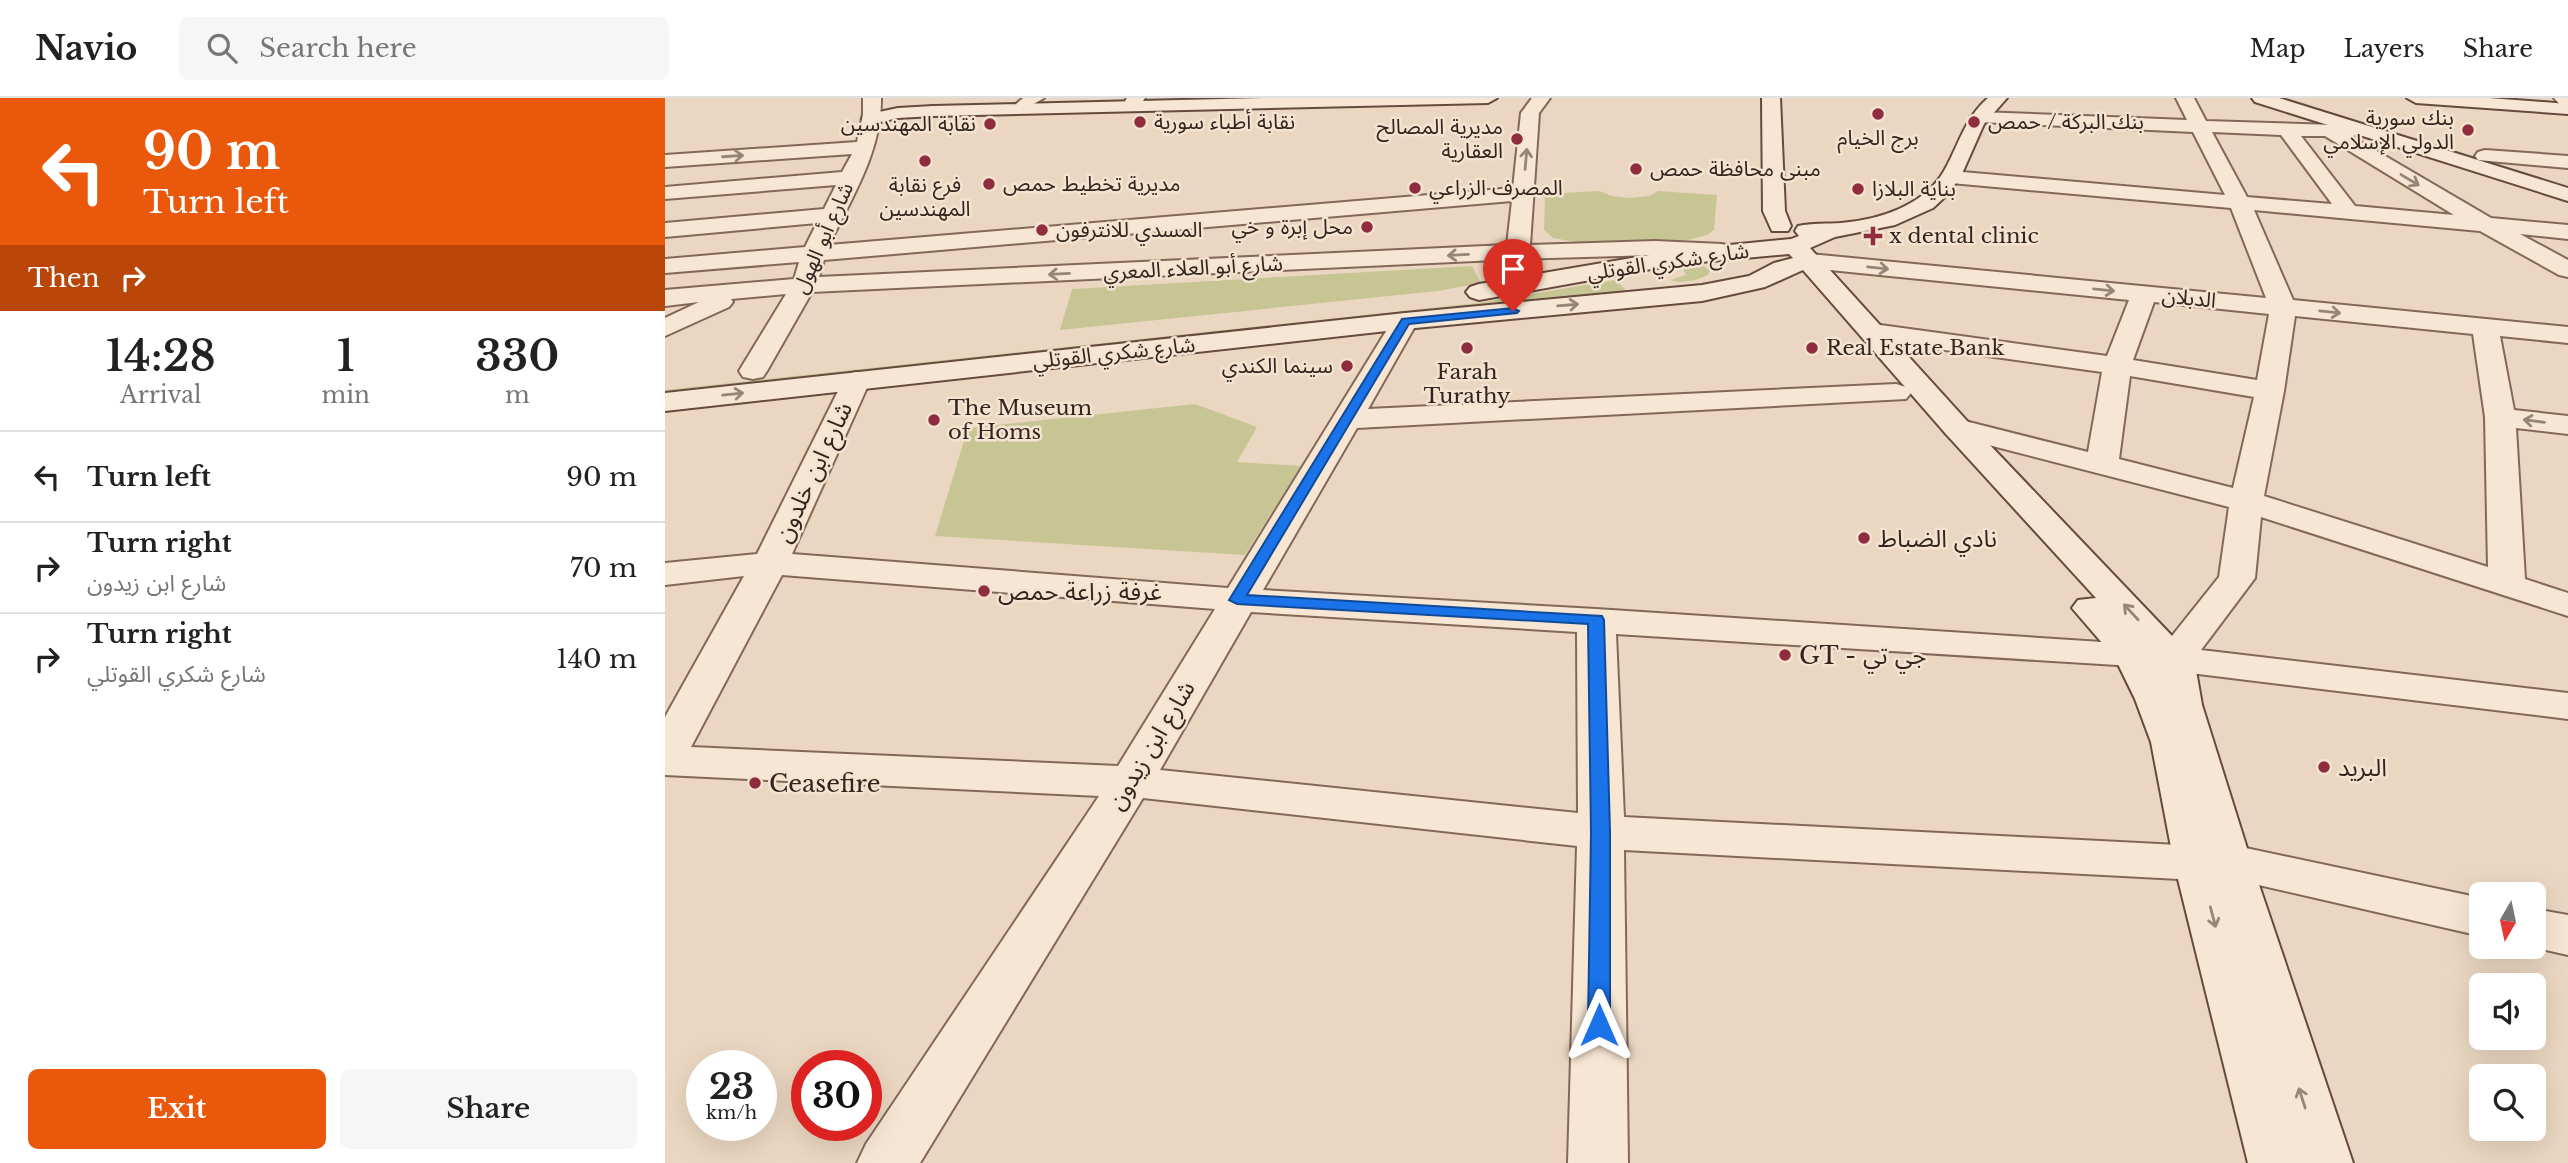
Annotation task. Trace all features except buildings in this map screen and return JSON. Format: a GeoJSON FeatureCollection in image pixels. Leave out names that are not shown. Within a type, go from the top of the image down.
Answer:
{"type":"FeatureCollection","features":[{"type":"Feature","properties":{"kind":"street"},"geometry":{"type":"LineString","coordinates":[[872,108],[1030,101],[1272,98]]}},
{"type":"Feature","properties":{"kind":"street"},"geometry":{"type":"LineString","coordinates":[[872,108],[898,113],[1488,98]]}},
{"type":"Feature","properties":{"kind":"street"},"geometry":{"type":"LineString","coordinates":[[1518,252],[1530,113],[1541,98]]}},
{"type":"Feature","properties":{"kind":"street"},"geometry":{"type":"LineString","coordinates":[[1771,98],[1774,211],[1788,252],[1896,393],[2133,654],[2156,699],[2323,1163]]}},
{"type":"Feature","properties":{"kind":"street"},"geometry":{"type":"LineString","coordinates":[[1788,252],[1924,206],[1938,196],[1951,177],[1979,117],[1998,98]]}},
{"type":"Feature","properties":{"kind":"street"},"geometry":{"type":"LineString","coordinates":[[2174,659],[2237,578],[2246,501],[2270,391],[2283,308],[2239,204],[2185,98]]}},
{"type":"Feature","properties":{"kind":"street"},"geometry":{"type":"LineString","coordinates":[[2261,98],[2295,103],[2568,182]]}},
{"type":"Feature","properties":{"kind":"street"},"geometry":{"type":"LineString","coordinates":[[2416,98],[2568,109]]}},
{"type":"Feature","properties":{"kind":"street"},"geometry":{"type":"LineString","coordinates":[[2563,98],[2568,103]]}},
{"type":"Feature","properties":{"kind":"street"},"geometry":{"type":"LineString","coordinates":[[2295,103],[2328,130],[2486,225],[2568,270]]}},
{"type":"Feature","properties":{"kind":"street"},"geometry":{"type":"LineString","coordinates":[[2295,103],[2363,130],[2568,195]]}},
{"type":"Feature","properties":{"kind":"street","name":"شارع أبو الهول"},"geometry":{"type":"LineString","coordinates":[[753,371],[804,285],[814,252],[865,147],[872,108]]}},
{"type":"Feature","properties":{"kind":"street"},"geometry":{"type":"LineString","coordinates":[[1979,117],[2287,130],[2363,130]]}},
{"type":"Feature","properties":{"kind":"street"},"geometry":{"type":"LineString","coordinates":[[2287,130],[2349,213]]}},
{"type":"Feature","properties":{"kind":"street"},"geometry":{"type":"LineString","coordinates":[[665,161],[865,147]]}},
{"type":"Feature","properties":{"kind":"street"},"geometry":{"type":"LineString","coordinates":[[2485,156],[2568,162]]}},
{"type":"Feature","properties":{"kind":"street"},"geometry":{"type":"LineString","coordinates":[[1951,177],[2568,232]]}},
{"type":"Feature","properties":{"kind":"street"},"geometry":{"type":"LineString","coordinates":[[665,193],[850,178]]}},
{"type":"Feature","properties":{"kind":"street"},"geometry":{"type":"LineString","coordinates":[[665,266],[1523,194]]}},
{"type":"Feature","properties":{"kind":"street"},"geometry":{"type":"LineString","coordinates":[[665,230],[832,215]]}},
{"type":"Feature","properties":{"kind":"street","name":"شارع أبو العلاء المعري"},"geometry":{"type":"LineString","coordinates":[[665,298],[804,285],[1518,252],[1655,248],[1722,251]]}},
{"type":"Feature","properties":{"kind":"street","name":"شارع شكري القوتلي"},"geometry":{"type":"LineString","coordinates":[[665,380],[1406,305],[1722,251],[1788,252]]}},
{"type":"Feature","properties":{"kind":"street"},"geometry":{"type":"LineString","coordinates":[[665,328],[743,291],[814,252]]}},
{"type":"Feature","properties":{"kind":"street"},"geometry":{"type":"LineString","coordinates":[[1788,252],[1873,332],[1957,428],[2174,659],[2213,862],[2279,1163]]}},
{"type":"Feature","properties":{"kind":"street","name":"شارع شكري القوتلي"},"geometry":{"type":"LineString","coordinates":[[665,402],[1405,321],[1702,293],[1788,252]]}},
{"type":"Feature","properties":{"kind":"street","name":"الدبلان"},"geometry":{"type":"LineString","coordinates":[[1788,252],[2144,294],[2568,335]]}},
{"type":"Feature","properties":{"kind":"street"},"geometry":{"type":"LineString","coordinates":[[2102,465],[2117,366],[2144,294]]}},
{"type":"Feature","properties":{"kind":"street","name":"شارع ابن زيدون"},"geometry":{"type":"LineString","coordinates":[[887,1163],[1131,782],[1405,321]]}},
{"type":"Feature","properties":{"kind":"street"},"geometry":{"type":"LineString","coordinates":[[2485,327],[2500,417],[2507,584]]}},
{"type":"Feature","properties":{"kind":"street"},"geometry":{"type":"LineString","coordinates":[[1873,332],[2117,366],[2270,391]]}},
{"type":"Feature","properties":{"kind":"street","name":"شارع ابن خلدون"},"geometry":{"type":"LineString","coordinates":[[665,758],[770,563],[856,381]]}},
{"type":"Feature","properties":{"kind":"street"},"geometry":{"type":"LineString","coordinates":[[1347,419],[1896,393]]}},
{"type":"Feature","properties":{"kind":"street"},"geometry":{"type":"LineString","coordinates":[[2500,417],[2568,425]]}},
{"type":"Feature","properties":{"kind":"street"},"geometry":{"type":"LineString","coordinates":[[1957,428],[2246,501],[2568,605]]}},
{"type":"Feature","properties":{"kind":"street"},"geometry":{"type":"LineString","coordinates":[[665,574],[770,563],[1237,600],[2133,654],[2568,706]]}},
{"type":"Feature","properties":{"kind":"street"},"geometry":{"type":"LineString","coordinates":[[1596,620],[1601,832],[1598,1163]]}},
{"type":"Feature","properties":{"kind":"street"},"geometry":{"type":"LineString","coordinates":[[665,758],[1131,782],[1601,832],[2213,862],[2469,915]]}},
{"type":"Feature","properties":{"kind":"street"},"geometry":{"type":"LineString","coordinates":[[2546,931],[2568,936]]}},
{"type":"Feature","properties":{"kind":"shaded area"},"geometry":{"type":"Polygon","coordinates":[[[1599,191],[1629,198],[1649,196],[1658,191],[1717,195],[1714,230],[1707,235],[1688,240],[1575,242],[1553,238],[1544,230],[1545,194],[1599,191]]]}},
{"type":"Feature","properties":{"kind":"shaded area"},"geometry":{"type":"Polygon","coordinates":[[[1693,261],[1710,270],[1708,275],[1680,282],[1670,280],[1686,275],[1683,268],[1667,265],[1651,271],[1648,267],[1693,261]]]}},
{"type":"Feature","properties":{"kind":"shaded area"},"geometry":{"type":"Polygon","coordinates":[[[1472,266],[1481,283],[1438,291],[1060,330],[1072,289],[1472,266]]]}},
{"type":"Feature","properties":{"kind":"shaded area"},"geometry":{"type":"Polygon","coordinates":[[[1615,280],[1626,290],[1449,314],[665,399],[665,390],[1478,303],[1615,280]]]}},
{"type":"Feature","properties":{"kind":"shaded area"},"geometry":{"type":"Polygon","coordinates":[[[1195,404],[1257,427],[1237,462],[1301,466],[1245,555],[935,536],[968,428],[1195,404]]]}},
{"type":"Feature","properties":{"kind":"place","name":"برج الخيام"},"geometry":{"type":"Point","coordinates":[1878,114]}},
{"type":"Feature","properties":{"kind":"place","name":"نقابة أطباء سورية"},"geometry":{"type":"Point","coordinates":[1140,122]}},
{"type":"Feature","properties":{"kind":"place","name":"بنك البركة / حمص"},"geometry":{"type":"Point","coordinates":[1974,122]}},
{"type":"Feature","properties":{"kind":"place","name":"نقابة المهندسين"},"geometry":{"type":"Point","coordinates":[990,124]}},
{"type":"Feature","properties":{"kind":"place","name":"بنك سورية الدولي الإسلامي"},"geometry":{"type":"Point","coordinates":[2468,130]}},
{"type":"Feature","properties":{"kind":"place","name":"مديرية المصالح العقارية"},"geometry":{"type":"Point","coordinates":[1517,139]}},
{"type":"Feature","properties":{"kind":"place","name":"فرع نقابة المهندسين"},"geometry":{"type":"Point","coordinates":[925,161]}},
{"type":"Feature","properties":{"kind":"place","name":"مبنى محافظة حمص"},"geometry":{"type":"Point","coordinates":[1636,169]}},
{"type":"Feature","properties":{"kind":"place","name":"مديرية تخطيط حمص"},"geometry":{"type":"Point","coordinates":[989,184]}},
{"type":"Feature","properties":{"kind":"place","name":"المصرف الزراعي"},"geometry":{"type":"Point","coordinates":[1415,188]}},
{"type":"Feature","properties":{"kind":"place","name":"بناية البلازا"},"geometry":{"type":"Point","coordinates":[1858,189]}},
{"type":"Feature","properties":{"kind":"place","name":"محل إبرة و خي"},"geometry":{"type":"Point","coordinates":[1367,227]}},
{"type":"Feature","properties":{"kind":"place","name":"المسدي للانترفون"},"geometry":{"type":"Point","coordinates":[1042,230]}},
{"type":"Feature","properties":{"kind":"place","name":"x dental clinic"},"geometry":{"type":"Point","coordinates":[1873,236]}},
{"type":"Feature","properties":{"kind":"place","name":"Farah Turathy"},"geometry":{"type":"Point","coordinates":[1467,348]}},
{"type":"Feature","properties":{"kind":"place","name":"Real Estate Bank"},"geometry":{"type":"Point","coordinates":[1812,348]}},
{"type":"Feature","properties":{"kind":"place","name":"سينما الكندي"},"geometry":{"type":"Point","coordinates":[1347,366]}},
{"type":"Feature","properties":{"kind":"place","name":"The Museum of Homs"},"geometry":{"type":"Point","coordinates":[934,420]}},
{"type":"Feature","properties":{"kind":"place","name":"نادي الضباط"},"geometry":{"type":"Point","coordinates":[1864,538]}},
{"type":"Feature","properties":{"kind":"place","name":"غرفة زراعة حمص"},"geometry":{"type":"Point","coordinates":[984,591]}},
{"type":"Feature","properties":{"kind":"place","name":"GT - جي تي"},"geometry":{"type":"Point","coordinates":[1785,655]}},
{"type":"Feature","properties":{"kind":"place","name":"البريد"},"geometry":{"type":"Point","coordinates":[2324,767]}},
{"type":"Feature","properties":{"kind":"place","name":"Ceasefire"},"geometry":{"type":"Point","coordinates":[755,783]}},
{"type":"Feature","properties":{"kind":"route"},"geometry":{"type":"LineString","coordinates":[[1513,311],[1405,321],[1237,600],[1596,620],[1601,832],[1599,1025]]}}]}
